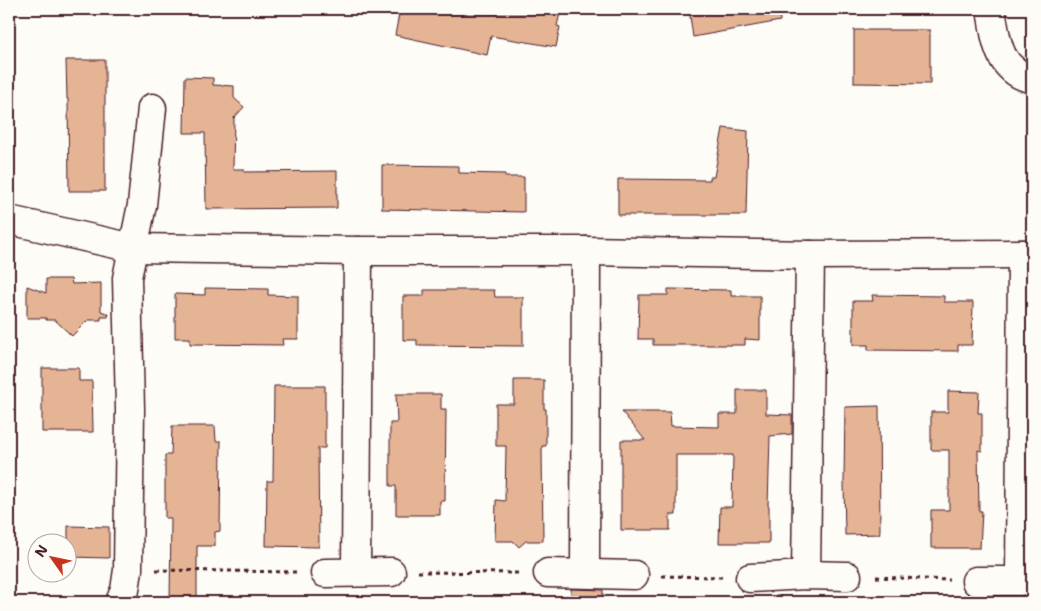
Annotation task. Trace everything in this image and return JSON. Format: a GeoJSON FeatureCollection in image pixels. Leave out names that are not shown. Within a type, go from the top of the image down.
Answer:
{"type":"FeatureCollection","features":[{"type":"Feature","properties":{"kind":"street"},"geometry":{"type":"LineString","coordinates":[[991,9],[999,51],[1009,66],[1032,79]]}},
{"type":"Feature","properties":{"kind":"street"},"geometry":{"type":"LineString","coordinates":[[120,602],[125,590],[128,570],[130,409],[127,278],[142,205],[152,108]]}},
{"type":"Feature","properties":{"kind":"street"},"geometry":{"type":"LineString","coordinates":[[9,220],[133,248],[358,251],[586,251],[810,255],[1027,254],[1020,581],[976,581]]}},
{"type":"Feature","properties":{"kind":"street"},"geometry":{"type":"LineString","coordinates":[[356,572],[358,251]]}},
{"type":"Feature","properties":{"kind":"street"},"geometry":{"type":"LineString","coordinates":[[585,573],[586,251]]}},
{"type":"Feature","properties":{"kind":"street"},"geometry":{"type":"LineString","coordinates":[[806,575],[810,255]]}},
{"type":"Feature","properties":{"kind":"street"},"geometry":{"type":"LineString","coordinates":[[325,572],[391,572]]}},
{"type":"Feature","properties":{"kind":"street"},"geometry":{"type":"LineString","coordinates":[[548,573],[634,575]]}},
{"type":"Feature","properties":{"kind":"street"},"geometry":{"type":"LineString","coordinates":[[750,578],[806,575],[847,576]]}},
{"type":"Feature","properties":{"kind":"path"},"geometry":{"type":"LineString","coordinates":[[128,570],[325,572]]}},
{"type":"Feature","properties":{"kind":"path"},"geometry":{"type":"LineString","coordinates":[[391,572],[548,573]]}},
{"type":"Feature","properties":{"kind":"path"},"geometry":{"type":"LineString","coordinates":[[634,575],[750,578]]}},
{"type":"Feature","properties":{"kind":"path"},"geometry":{"type":"LineString","coordinates":[[847,576],[976,581]]}},
{"type":"Feature","properties":{"kind":"building"},"geometry":{"type":"Polygon","coordinates":[[[400,9],[471,9],[496,14],[497,9],[561,9],[557,26],[560,27],[556,47],[491,36],[487,55],[395,35],[400,9]]]}},
{"type":"Feature","properties":{"kind":"building"},"geometry":{"type":"Polygon","coordinates":[[[689,9],[779,9],[780,21],[693,37],[689,9]]]}},
{"type":"Feature","properties":{"kind":"building"},"geometry":{"type":"Polygon","coordinates":[[[854,30],[930,30],[930,84],[854,83],[854,30]]]}},
{"type":"Feature","properties":{"kind":"building"},"geometry":{"type":"Polygon","coordinates":[[[66,60],[105,60],[105,191],[69,191],[66,60]]]}},
{"type":"Feature","properties":{"kind":"building"},"geometry":{"type":"Polygon","coordinates":[[[185,77],[213,78],[213,85],[234,86],[234,98],[244,107],[234,118],[233,169],[244,169],[244,172],[337,171],[337,208],[206,209],[205,133],[184,133],[185,77]]]}},
{"type":"Feature","properties":{"kind":"building"},"geometry":{"type":"Polygon","coordinates":[[[723,128],[748,131],[746,215],[618,215],[618,179],[710,180],[710,177],[714,177],[723,128]]]}},
{"type":"Feature","properties":{"kind":"building"},"geometry":{"type":"Polygon","coordinates":[[[382,165],[459,166],[459,173],[505,174],[505,177],[524,177],[524,212],[382,209],[382,165]]]}},
{"type":"Feature","properties":{"kind":"building"},"geometry":{"type":"Polygon","coordinates":[[[46,279],[71,279],[72,284],[101,283],[101,311],[109,314],[108,317],[101,317],[101,320],[88,320],[72,336],[55,320],[27,318],[27,286],[46,293],[46,279]]]}},
{"type":"Feature","properties":{"kind":"building"},"geometry":{"type":"Polygon","coordinates":[[[205,288],[268,289],[268,295],[298,296],[298,339],[282,339],[283,345],[190,344],[190,338],[175,338],[175,294],[205,295],[205,288]]]}},
{"type":"Feature","properties":{"kind":"building"},"geometry":{"type":"Polygon","coordinates":[[[668,289],[731,290],[731,296],[760,296],[760,340],[745,339],[745,345],[653,345],[653,339],[638,339],[639,295],[668,295],[668,289]]]}},
{"type":"Feature","properties":{"kind":"building"},"geometry":{"type":"Polygon","coordinates":[[[424,290],[494,290],[495,297],[523,297],[523,346],[417,345],[417,340],[403,340],[403,296],[424,296],[424,290]]]}},
{"type":"Feature","properties":{"kind":"building"},"geometry":{"type":"Polygon","coordinates":[[[872,295],[944,296],[944,302],[973,302],[972,345],[958,345],[958,351],[868,350],[868,345],[853,345],[853,301],[873,301],[872,295]]]}},
{"type":"Feature","properties":{"kind":"building"},"geometry":{"type":"Polygon","coordinates":[[[42,368],[79,368],[79,381],[92,381],[93,432],[42,432],[42,368]]]}},
{"type":"Feature","properties":{"kind":"building"},"geometry":{"type":"Polygon","coordinates":[[[514,380],[544,380],[544,409],[546,409],[546,446],[542,446],[543,541],[526,541],[519,547],[513,541],[495,541],[496,500],[505,501],[506,446],[496,446],[496,404],[514,404],[514,380]]]}},
{"type":"Feature","properties":{"kind":"building"},"geometry":{"type":"Polygon","coordinates":[[[274,386],[325,386],[325,448],[318,448],[319,547],[266,546],[267,481],[273,481],[274,386]]]}},
{"type":"Feature","properties":{"kind":"building"},"geometry":{"type":"Polygon","coordinates":[[[737,390],[766,390],[766,414],[792,415],[792,434],[770,436],[769,543],[719,543],[720,507],[732,507],[733,455],[676,455],[676,515],[670,515],[670,530],[621,530],[621,440],[645,440],[622,412],[670,412],[671,426],[719,427],[719,414],[737,414],[737,390]]]}},
{"type":"Feature","properties":{"kind":"building"},"geometry":{"type":"Polygon","coordinates":[[[948,391],[979,392],[978,413],[982,413],[982,451],[978,450],[979,511],[982,511],[980,548],[931,548],[931,510],[949,510],[949,450],[931,450],[931,412],[948,412],[948,391]]]}},
{"type":"Feature","properties":{"kind":"building"},"geometry":{"type":"Polygon","coordinates":[[[396,394],[441,394],[441,409],[446,409],[445,501],[440,501],[440,515],[396,515],[396,486],[390,486],[390,423],[397,423],[396,394]]]}},
{"type":"Feature","properties":{"kind":"building"},"geometry":{"type":"Polygon","coordinates":[[[879,406],[880,534],[845,535],[845,407],[879,406]]]}},
{"type":"Feature","properties":{"kind":"building"},"geometry":{"type":"Polygon","coordinates":[[[172,426],[215,426],[216,441],[221,441],[220,531],[215,532],[215,546],[197,546],[197,602],[170,602],[171,518],[165,518],[165,455],[171,455],[172,426]]]}},
{"type":"Feature","properties":{"kind":"building"},"geometry":{"type":"Polygon","coordinates":[[[68,526],[109,527],[109,558],[78,557],[78,534],[68,534],[68,526]]]}},
{"type":"Feature","properties":{"kind":"building"},"geometry":{"type":"Polygon","coordinates":[[[571,589],[603,590],[603,602],[571,602],[571,589]]]}}]}
